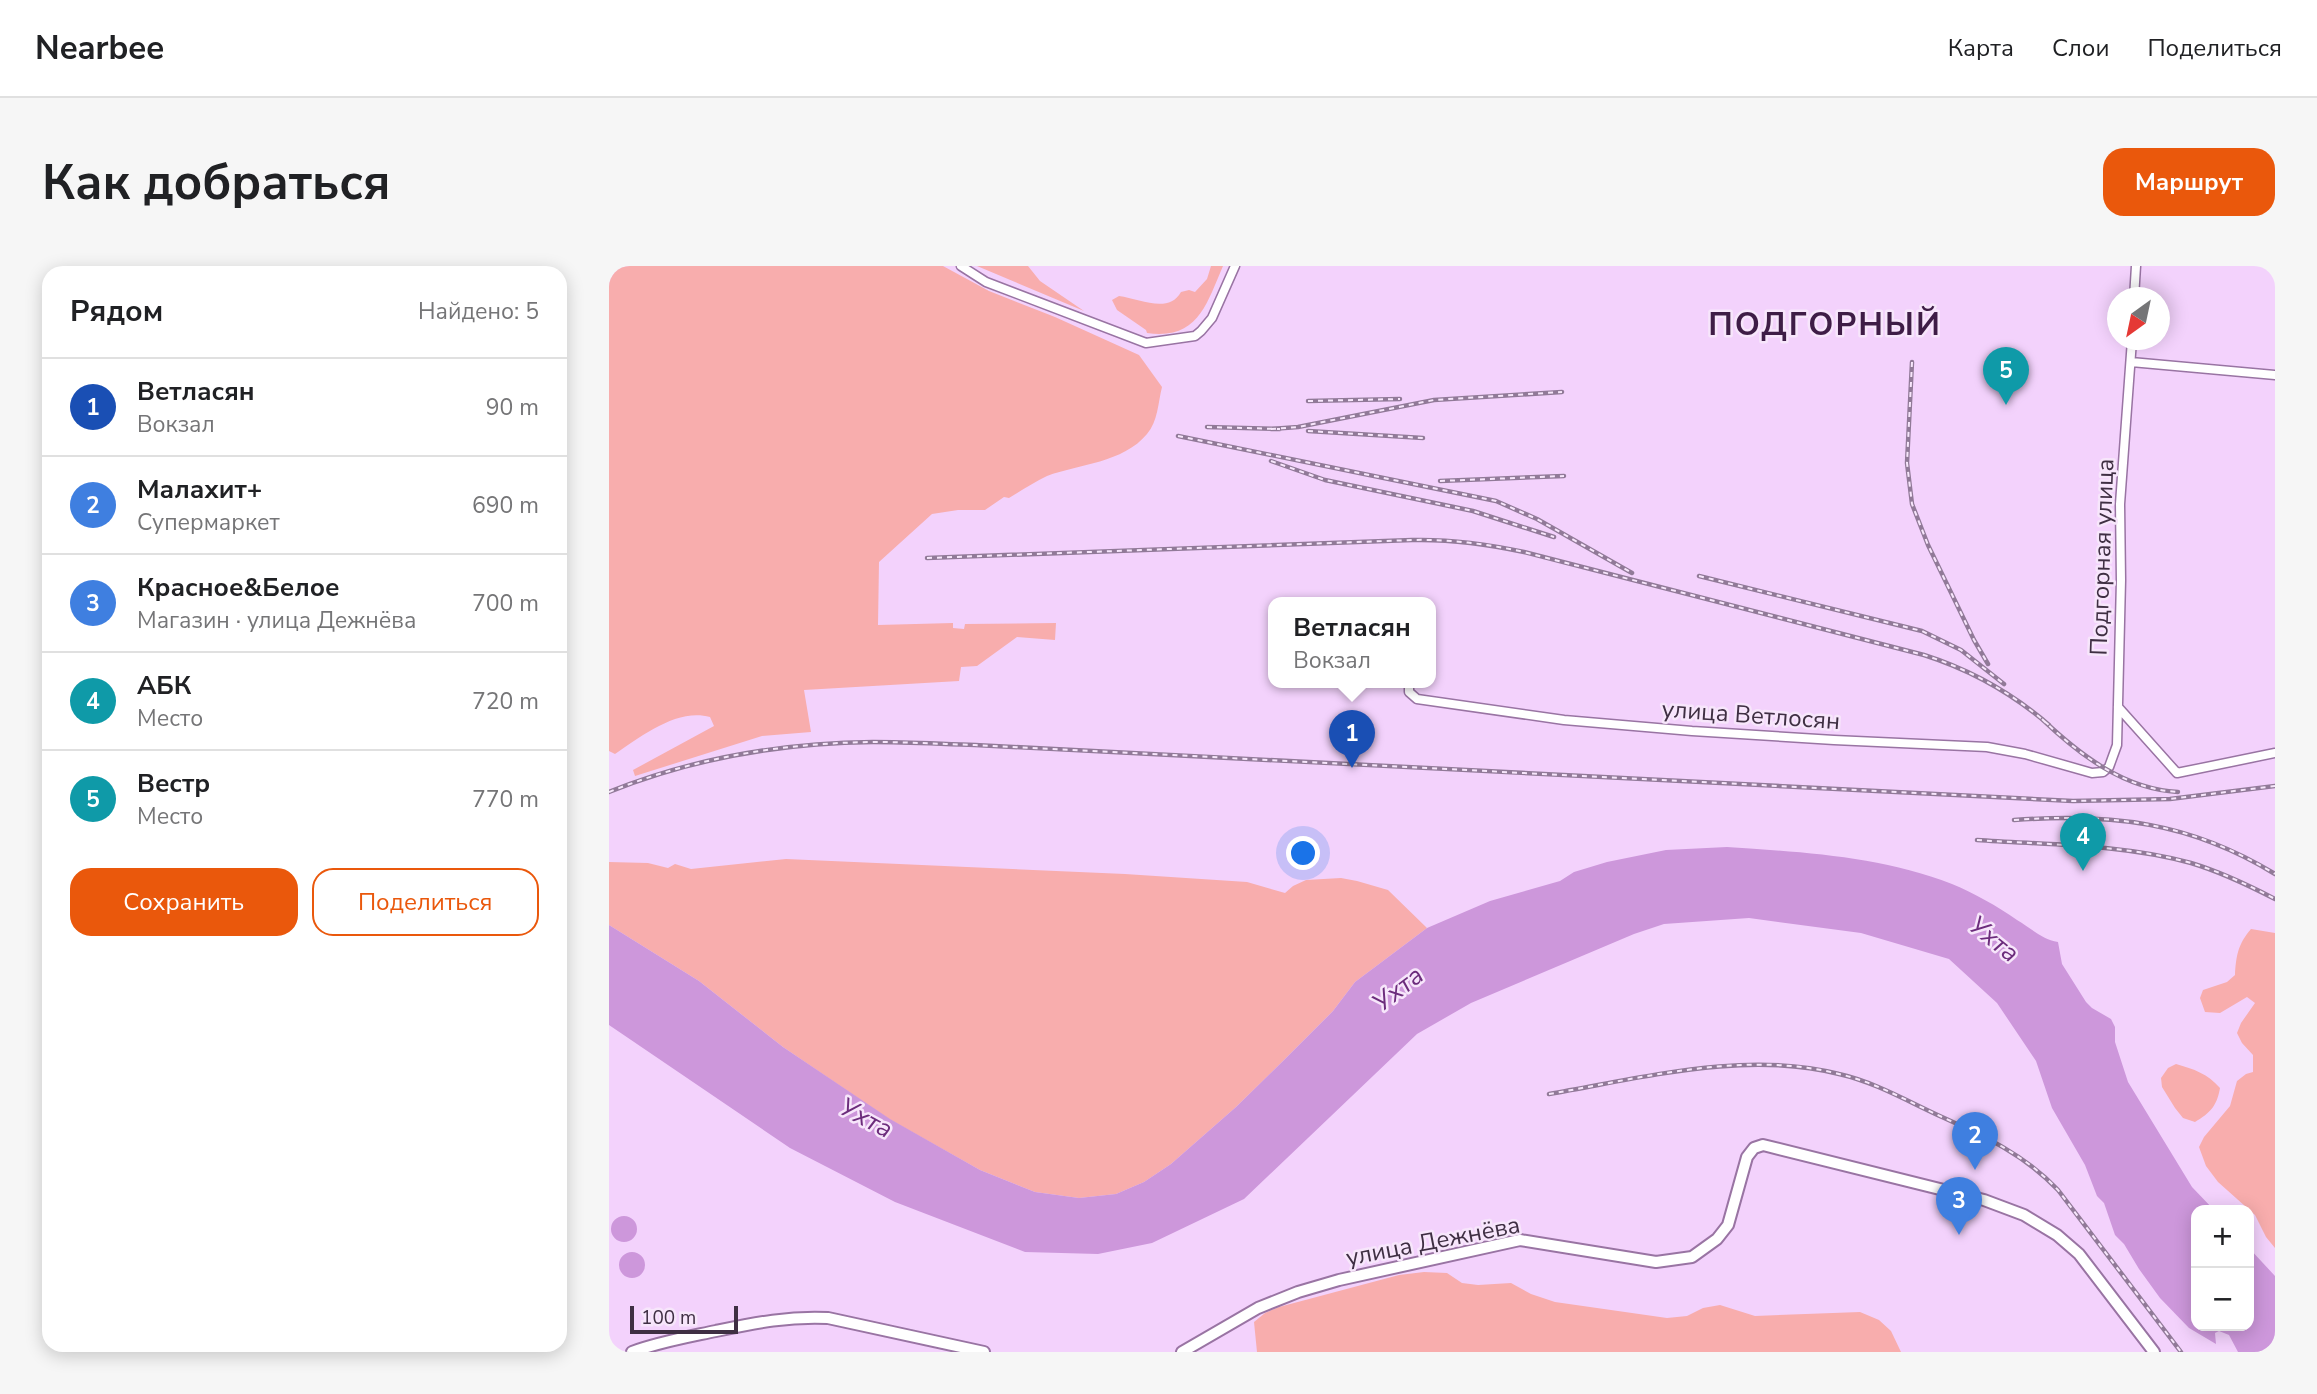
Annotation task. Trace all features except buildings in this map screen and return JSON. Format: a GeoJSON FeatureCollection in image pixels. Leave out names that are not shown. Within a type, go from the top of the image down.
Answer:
{"type":"FeatureCollection","features":[{"type":"Feature","properties":{"kind":"street"},"geometry":{"type":"LineString","coordinates":[[961,266],[986,282],[1146,343],[1195,336],[1201,331],[1212,318],[1235,266]]}},
{"type":"Feature","properties":{"kind":"street"},"geometry":{"type":"LineString","coordinates":[[2135,287],[2136,266]]}},
{"type":"Feature","properties":{"kind":"street","name":"Подгорная улица"},"geometry":{"type":"LineString","coordinates":[[2102,772],[2109,767],[2115,755],[2121,580],[2120,504],[2132,350]]}},
{"type":"Feature","properties":{"kind":"street"},"geometry":{"type":"LineString","coordinates":[[2131,362],[2275,375]]}},
{"type":"Feature","properties":{"kind":"street","name":"улица Ветлосян"},"geometry":{"type":"LineString","coordinates":[[1409,688],[1409,692],[1417,699],[1550,718],[1750,735],[1974,746],[2025,754],[2088,773],[2102,772]]}},
{"type":"Feature","properties":{"kind":"street"},"geometry":{"type":"LineString","coordinates":[[2117,707],[2177,773],[2275,753]]}},
{"type":"Feature","properties":{"kind":"street","name":"улица Дежнёва"},"geometry":{"type":"LineString","coordinates":[[1182,1352],[1278,1299],[1339,1280],[1520,1240],[1656,1262],[1692,1256],[1717,1239],[1728,1225],[1747,1157],[1754,1148],[1763,1145],[1984,1200],[2024,1215],[2057,1235],[2079,1254],[2154,1352]]}},
{"type":"Feature","properties":{"kind":"street"},"geometry":{"type":"LineString","coordinates":[[632,1352],[705,1333],[784,1318],[806,1317],[828,1318],[983,1352]]}},
{"type":"Feature","properties":{"kind":"shaded area"},"geometry":{"type":"Polygon","coordinates":[[[609,266],[943,266],[989,291],[1139,355],[1162,387],[1153,423],[1137,444],[1113,457],[1047,476],[1009,498],[1004,497],[985,510],[932,514],[879,562],[878,625],[953,623],[953,628],[964,629],[965,624],[1056,623],[1055,640],[1017,637],[977,666],[961,667],[959,681],[804,690],[811,732],[762,736],[635,776],[633,770],[714,726],[710,717],[685,716],[660,725],[615,754],[609,751],[609,266]]]}},
{"type":"Feature","properties":{"kind":"shaded area"},"geometry":{"type":"Polygon","coordinates":[[[977,266],[1028,266],[1040,281],[1084,311],[977,266]]]}},
{"type":"Feature","properties":{"kind":"shaded area"},"geometry":{"type":"Polygon","coordinates":[[[1211,266],[1223,266],[1205,306],[1198,317],[1178,331],[1147,333],[1117,310],[1112,300],[1119,296],[1153,303],[1169,302],[1176,299],[1181,292],[1195,292],[1207,279],[1211,266]]]}},
{"type":"Feature","properties":{"kind":"shaded area"},"geometry":{"type":"Polygon","coordinates":[[[786,859],[1247,882],[1285,893],[1306,880],[1341,878],[1388,890],[1427,928],[1355,982],[1333,1011],[1282,1062],[1171,1164],[1144,1182],[1116,1194],[1079,1198],[1035,1192],[980,1170],[889,1119],[783,1047],[699,981],[609,925],[609,862],[648,863],[668,868],[675,864],[691,869],[786,859]]]}},
{"type":"Feature","properties":{"kind":"shaded area"},"geometry":{"type":"Polygon","coordinates":[[[2251,929],[2275,933],[2275,1248],[2254,1214],[2254,1205],[2244,1205],[2218,1182],[2206,1166],[2199,1147],[2230,1106],[2237,1081],[2253,1072],[2253,1055],[2237,1033],[2255,1003],[2247,997],[2220,1013],[2205,1012],[2200,998],[2203,990],[2227,982],[2235,975],[2243,940],[2251,929]]]}},
{"type":"Feature","properties":{"kind":"shaded area"},"geometry":{"type":"Polygon","coordinates":[[[2176,1064],[2211,1079],[2220,1088],[2212,1108],[2195,1122],[2183,1118],[2162,1087],[2161,1078],[2168,1068],[2176,1064]]]}},
{"type":"Feature","properties":{"kind":"shaded area"},"geometry":{"type":"Polygon","coordinates":[[[1447,1273],[1462,1283],[1511,1283],[1531,1294],[1555,1302],[1667,1318],[1687,1316],[1703,1308],[1720,1305],[1755,1316],[1860,1312],[1879,1320],[1891,1331],[1901,1352],[1257,1352],[1254,1322],[1265,1313],[1399,1275],[1447,1273]]]}},
{"type":"Feature","properties":{"kind":"water","name":"Ухта"},"geometry":{"type":"Polygon","coordinates":[[[1727,847],[1784,851],[1897,867],[1952,884],[1977,896],[2042,936],[2058,942],[2062,964],[2086,1002],[2111,1019],[2115,1027],[2115,1042],[2128,1082],[2192,1187],[2209,1205],[2191,1205],[2191,1329],[2160,1298],[2115,1235],[2104,1203],[2097,1196],[2085,1165],[2052,1108],[2036,1061],[1997,1003],[1949,959],[1861,933],[1749,918],[1664,924],[1634,934],[1471,1003],[1417,1034],[1244,1199],[1152,1243],[1098,1254],[1025,1252],[895,1202],[790,1148],[609,1025],[609,925],[699,981],[783,1047],[890,1119],[980,1170],[1035,1192],[1079,1198],[1116,1194],[1144,1182],[1171,1164],[1282,1062],[1333,1011],[1355,982],[1427,928],[1490,901],[1560,881],[1574,872],[1666,850],[1727,847]]]}},
{"type":"Feature","properties":{"kind":"water"},"geometry":{"type":"Polygon","coordinates":[[[624,1216],[633,1220],[637,1229],[633,1238],[624,1242],[615,1238],[611,1229],[615,1220],[624,1216]]]}},
{"type":"Feature","properties":{"kind":"water"},"geometry":{"type":"Polygon","coordinates":[[[632,1252],[641,1256],[645,1265],[641,1274],[632,1278],[623,1274],[619,1265],[623,1256],[632,1252]]]}},
{"type":"Feature","properties":{"kind":"water"},"geometry":{"type":"Polygon","coordinates":[[[2254,1253],[2275,1276],[2275,1352],[2238,1352],[2229,1335],[2219,1331],[2254,1331],[2254,1253]]]}},
{"type":"Feature","properties":{"kind":"water"},"geometry":{"type":"Polygon","coordinates":[[[2194,1331],[2219,1331],[2215,1333],[2216,1344],[2194,1331]]]}},
{"type":"Feature","properties":{"kind":"railway"},"geometry":{"type":"LineString","coordinates":[[1912,362],[1907,463],[1912,504],[1928,545],[1988,664]]}},
{"type":"Feature","properties":{"kind":"railway"},"geometry":{"type":"LineString","coordinates":[[1271,429],[1298,427],[1434,400],[1562,392]]}},
{"type":"Feature","properties":{"kind":"railway"},"geometry":{"type":"LineString","coordinates":[[1308,401],[1400,399]]}},
{"type":"Feature","properties":{"kind":"railway"},"geometry":{"type":"LineString","coordinates":[[1207,427],[1280,429]]}},
{"type":"Feature","properties":{"kind":"railway"},"geometry":{"type":"LineString","coordinates":[[1308,431],[1423,438]]}},
{"type":"Feature","properties":{"kind":"railway"},"geometry":{"type":"LineString","coordinates":[[1178,436],[1496,501],[1537,519],[1632,573]]}},
{"type":"Feature","properties":{"kind":"railway"},"geometry":{"type":"LineString","coordinates":[[1271,461],[1325,480],[1473,511],[1554,537]]}},
{"type":"Feature","properties":{"kind":"railway"},"geometry":{"type":"LineString","coordinates":[[1440,481],[1564,476]]}},
{"type":"Feature","properties":{"kind":"railway"},"geometry":{"type":"LineString","coordinates":[[927,558],[1412,540],[1482,544],[1524,552],[1924,655],[1990,684],[2049,725]]}},
{"type":"Feature","properties":{"kind":"railway"},"geometry":{"type":"LineString","coordinates":[[1699,576],[1922,631],[1961,650],[2004,684]]}},
{"type":"Feature","properties":{"kind":"railway"},"geometry":{"type":"LineString","coordinates":[[2042,719],[2104,768],[2139,784],[2178,792]]}},
{"type":"Feature","properties":{"kind":"railway"},"geometry":{"type":"LineString","coordinates":[[609,792],[673,770],[738,755],[805,745],[873,742],[2073,801],[2170,799],[2275,786]]}},
{"type":"Feature","properties":{"kind":"railway"},"geometry":{"type":"LineString","coordinates":[[2014,820],[2084,818],[2149,825],[2212,843],[2275,874]]}},
{"type":"Feature","properties":{"kind":"railway"},"geometry":{"type":"LineString","coordinates":[[1977,840],[2085,846],[2165,857],[2213,870],[2275,899]]}},
{"type":"Feature","properties":{"kind":"railway"},"geometry":{"type":"LineString","coordinates":[[1549,1094],[1694,1069],[1767,1065],[1803,1067],[1839,1074],[1879,1087],[1989,1140],[2018,1157],[2045,1178],[2058,1190],[2181,1352]]}},
{"type":"Feature","properties":{"kind":"place","name":"Вестр"},"geometry":{"type":"Point","coordinates":[2006,405]}},
{"type":"Feature","properties":{"kind":"place","name":"Ветласян"},"geometry":{"type":"Point","coordinates":[1352,768]}},
{"type":"Feature","properties":{"kind":"place","name":"АБК"},"geometry":{"type":"Point","coordinates":[2083,871]}},
{"type":"Feature","properties":{"kind":"place","name":"Малахит+"},"geometry":{"type":"Point","coordinates":[1975,1170]}},
{"type":"Feature","properties":{"kind":"place","name":"Красное&Белое"},"geometry":{"type":"Point","coordinates":[1959,1235]}},
{"type":"Feature","properties":{"kind":"district","name":"ПОДГОРНЫЙ"},"geometry":{"type":"Point","coordinates":[1825,324]}}]}
